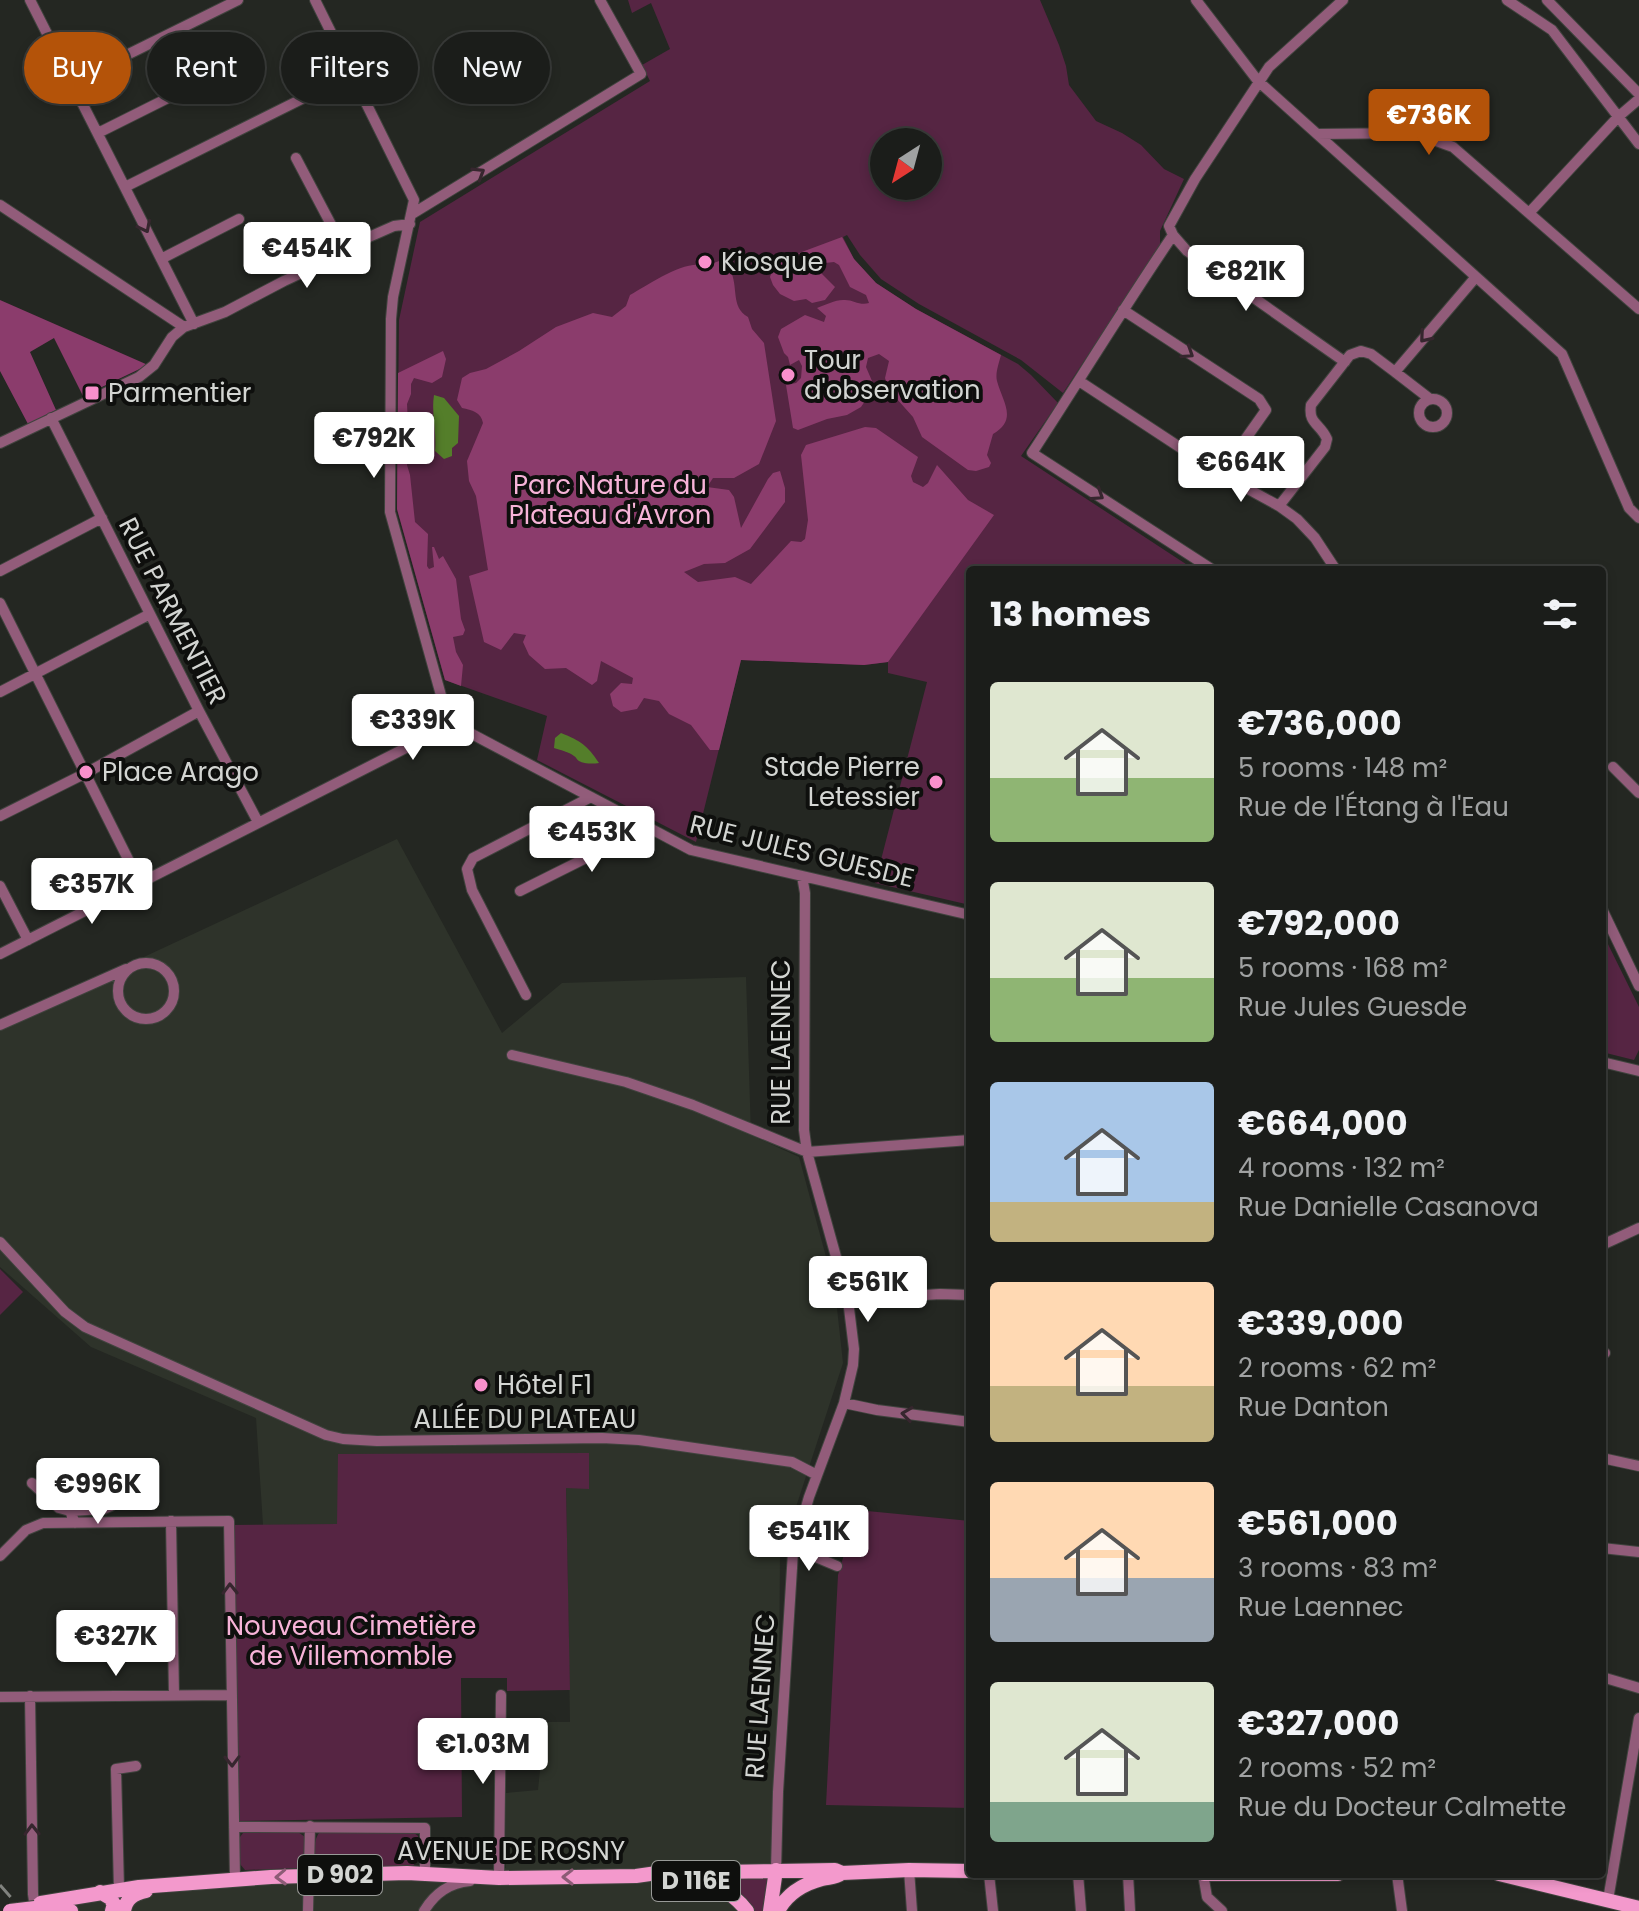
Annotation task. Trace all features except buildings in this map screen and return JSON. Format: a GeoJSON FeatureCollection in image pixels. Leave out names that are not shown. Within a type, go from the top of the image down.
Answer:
{"type":"FeatureCollection","features":[{"type":"Feature","properties":{"kind":"main road","name":"D 902"},"geometry":{"type":"LineString","coordinates":[[776,1870],[835,1870],[842,1873],[966,1871]]}},
{"type":"Feature","properties":{"kind":"main road","name":"AVENUE DE ROSNY"},"geometry":{"type":"LineString","coordinates":[[10,1911],[119,1889],[235,1879],[425,1874],[499,1878],[636,1876],[776,1870]]}},
{"type":"Feature","properties":{"kind":"main road"},"geometry":{"type":"LineString","coordinates":[[776,1870],[789,1881],[803,1886]]}},
{"type":"Feature","properties":{"kind":"main road","name":"RUE LAENNEC"},"geometry":{"type":"LineString","coordinates":[[770,1911],[776,1870]]}},
{"type":"Feature","properties":{"kind":"main road","name":"D 902"},"geometry":{"type":"LineString","coordinates":[[803,1886],[842,1873]]}},
{"type":"Feature","properties":{"kind":"main road","name":"D 116E"},"geometry":{"type":"LineString","coordinates":[[636,1876],[697,1881],[722,1888],[747,1911]]}},
{"type":"Feature","properties":{"kind":"main road"},"geometry":{"type":"LineString","coordinates":[[1526,1878],[1639,1908]]}},
{"type":"Feature","properties":{"kind":"main road","name":"D 902"},"geometry":{"type":"LineString","coordinates":[[124,1911],[131,1896],[182,1883]]}},
{"type":"Feature","properties":{"kind":"main road","name":"D 116E"},"geometry":{"type":"LineString","coordinates":[[778,1911],[790,1894],[803,1886]]}},
{"type":"Feature","properties":{"kind":"main road"},"geometry":{"type":"LineString","coordinates":[[100,1892],[114,1904],[112,1911]]}},
{"type":"Feature","properties":{"kind":"main road"},"geometry":{"type":"LineString","coordinates":[[35,1908],[71,1911]]}},
{"type":"Feature","properties":{"kind":"street"},"geometry":{"type":"LineString","coordinates":[[30,0],[46,32]]}},
{"type":"Feature","properties":{"kind":"street"},"geometry":{"type":"LineString","coordinates":[[131,53],[238,0]]}},
{"type":"Feature","properties":{"kind":"street"},"geometry":{"type":"LineString","coordinates":[[315,0],[331,32]]}},
{"type":"Feature","properties":{"kind":"street"},"geometry":{"type":"LineString","coordinates":[[0,443],[139,377],[154,365],[172,337],[189,325],[225,312],[369,237],[411,219],[641,74],[600,0]]}},
{"type":"Feature","properties":{"kind":"street"},"geometry":{"type":"LineString","coordinates":[[1196,0],[1258,81],[1562,354],[1629,508],[1639,518]]}},
{"type":"Feature","properties":{"kind":"street"},"geometry":{"type":"LineString","coordinates":[[1343,0],[1269,67],[1258,81],[1195,179],[1169,226],[1187,251],[1345,362]]}},
{"type":"Feature","properties":{"kind":"street"},"geometry":{"type":"LineString","coordinates":[[1507,0],[1552,30],[1639,144]]}},
{"type":"Feature","properties":{"kind":"street"},"geometry":{"type":"LineString","coordinates":[[1529,213],[1639,97],[1547,0]]}},
{"type":"Feature","properties":{"kind":"street"},"geometry":{"type":"LineString","coordinates":[[83,104],[161,259],[189,325]]}},
{"type":"Feature","properties":{"kind":"street"},"geometry":{"type":"LineString","coordinates":[[98,133],[156,104]]}},
{"type":"Feature","properties":{"kind":"street"},"geometry":{"type":"LineString","coordinates":[[125,187],[292,104]]}},
{"type":"Feature","properties":{"kind":"street"},"geometry":{"type":"LineString","coordinates":[[0,954],[453,724],[444,706],[390,512],[391,319],[414,200],[367,104]]}},
{"type":"Feature","properties":{"kind":"street"},"geometry":{"type":"LineString","coordinates":[[1317,134],[1414,133],[1453,147],[1639,309]]}},
{"type":"Feature","properties":{"kind":"street"},"geometry":{"type":"LineString","coordinates":[[296,158],[345,251]]}},
{"type":"Feature","properties":{"kind":"street"},"geometry":{"type":"LineString","coordinates":[[0,205],[189,325]]}},
{"type":"Feature","properties":{"kind":"street"},"geometry":{"type":"LineString","coordinates":[[161,259],[239,219]]}},
{"type":"Feature","properties":{"kind":"street"},"geometry":{"type":"LineString","coordinates":[[1173,235],[1032,453],[1207,566]]}},
{"type":"Feature","properties":{"kind":"street"},"geometry":{"type":"LineString","coordinates":[[1395,372],[1475,278]]}},
{"type":"Feature","properties":{"kind":"street"},"geometry":{"type":"LineString","coordinates":[[1123,310],[1259,399],[1266,410],[1219,473]]}},
{"type":"Feature","properties":{"kind":"street"},"geometry":{"type":"LineString","coordinates":[[1279,506],[1325,447],[1327,439],[1324,432],[1309,414],[1311,405],[1350,355],[1361,351],[1371,354],[1430,399]]}},
{"type":"Feature","properties":{"kind":"street"},"geometry":{"type":"LineString","coordinates":[[1078,383],[1219,473],[1279,506],[1315,538],[1333,566]]}},
{"type":"Feature","properties":{"kind":"street","name":"RUE PARMENTIER"},"geometry":{"type":"LineString","coordinates":[[51,418],[258,822]]}},
{"type":"Feature","properties":{"kind":"street"},"geometry":{"type":"LineString","coordinates":[[0,571],[102,518]]}},
{"type":"Feature","properties":{"kind":"street"},"geometry":{"type":"LineString","coordinates":[[0,603],[140,883]]}},
{"type":"Feature","properties":{"kind":"street"},"geometry":{"type":"LineString","coordinates":[[0,692],[150,614]]}},
{"type":"Feature","properties":{"kind":"street"},"geometry":{"type":"LineString","coordinates":[[0,816],[199,711]]}},
{"type":"Feature","properties":{"kind":"street","name":"RUE JULES GUESDE"},"geometry":{"type":"LineString","coordinates":[[453,724],[691,850],[966,914]]}},
{"type":"Feature","properties":{"kind":"street"},"geometry":{"type":"LineString","coordinates":[[1613,767],[1639,793]]}},
{"type":"Feature","properties":{"kind":"street"},"geometry":{"type":"LineString","coordinates":[[526,995],[472,890],[467,869],[473,858],[591,797]]}},
{"type":"Feature","properties":{"kind":"street"},"geometry":{"type":"LineString","coordinates":[[520,891],[648,827]]}},
{"type":"Feature","properties":{"kind":"street","name":"RUE LAENNEC"},"geometry":{"type":"LineString","coordinates":[[776,1870],[794,1548],[844,1403],[854,1349],[848,1300],[807,1152],[804,1130],[805,893],[802,876]]}},
{"type":"Feature","properties":{"kind":"street"},"geometry":{"type":"LineString","coordinates":[[0,886],[28,940]]}},
{"type":"Feature","properties":{"kind":"street"},"geometry":{"type":"LineString","coordinates":[[1606,917],[1639,986]]}},
{"type":"Feature","properties":{"kind":"street"},"geometry":{"type":"LineString","coordinates":[[0,1025],[141,963],[151,963],[167,973],[172,981],[172,1000],[161,1014],[142,1018],[127,1011],[113,990],[103,985],[93,985]]}},
{"type":"Feature","properties":{"kind":"street"},"geometry":{"type":"LineString","coordinates":[[118,997],[120,980],[132,966]]}},
{"type":"Feature","properties":{"kind":"street"},"geometry":{"type":"LineString","coordinates":[[512,1055],[626,1082],[693,1105],[807,1152],[966,1140]]}},
{"type":"Feature","properties":{"kind":"street"},"geometry":{"type":"LineString","coordinates":[[1606,1063],[1639,1071]]}},
{"type":"Feature","properties":{"kind":"street"},"geometry":{"type":"LineString","coordinates":[[1606,1243],[1639,1228]]}},
{"type":"Feature","properties":{"kind":"street","name":"ALLÉE DU PLATEAU"},"geometry":{"type":"LineString","coordinates":[[0,1242],[65,1312],[85,1327],[334,1437],[377,1441],[639,1440],[792,1462],[817,1475]]}},
{"type":"Feature","properties":{"kind":"street"},"geometry":{"type":"LineString","coordinates":[[848,1300],[966,1295]]}},
{"type":"Feature","properties":{"kind":"street"},"geometry":{"type":"LineString","coordinates":[[844,1403],[966,1421]]}},
{"type":"Feature","properties":{"kind":"street"},"geometry":{"type":"LineString","coordinates":[[1606,1459],[1639,1466]]}},
{"type":"Feature","properties":{"kind":"street"},"geometry":{"type":"LineString","coordinates":[[32,1483],[59,1508],[70,1511],[111,1506]]}},
{"type":"Feature","properties":{"kind":"street"},"geometry":{"type":"LineString","coordinates":[[70,1511],[75,1523]]}},
{"type":"Feature","properties":{"kind":"street"},"geometry":{"type":"LineString","coordinates":[[171,1521],[174,1695]]}},
{"type":"Feature","properties":{"kind":"street"},"geometry":{"type":"LineString","coordinates":[[0,1556],[26,1530],[43,1523],[229,1521],[235,1879]]}},
{"type":"Feature","properties":{"kind":"street"},"geometry":{"type":"LineString","coordinates":[[794,1548],[837,1566]]}},
{"type":"Feature","properties":{"kind":"street"},"geometry":{"type":"LineString","coordinates":[[1606,1548],[1639,1552]]}},
{"type":"Feature","properties":{"kind":"street"},"geometry":{"type":"LineString","coordinates":[[1606,1678],[1639,1688]]}},
{"type":"Feature","properties":{"kind":"street"},"geometry":{"type":"LineString","coordinates":[[0,1697],[232,1695]]}},
{"type":"Feature","properties":{"kind":"street"},"geometry":{"type":"LineString","coordinates":[[424,1911],[431,1900],[450,1885],[499,1878],[501,1695]]}},
{"type":"Feature","properties":{"kind":"street"},"geometry":{"type":"LineString","coordinates":[[30,1696],[35,1908]]}},
{"type":"Feature","properties":{"kind":"street"},"geometry":{"type":"LineString","coordinates":[[1608,1900],[1639,1718]]}},
{"type":"Feature","properties":{"kind":"street"},"geometry":{"type":"LineString","coordinates":[[119,1889],[116,1769],[136,1766]]}},
{"type":"Feature","properties":{"kind":"street"},"geometry":{"type":"LineString","coordinates":[[308,1911],[310,1826]]}},
{"type":"Feature","properties":{"kind":"street"},"geometry":{"type":"LineString","coordinates":[[234,1827],[425,1828],[425,1874]]}},
{"type":"Feature","properties":{"kind":"street"},"geometry":{"type":"LineString","coordinates":[[909,1870],[912,1911]]}},
{"type":"Feature","properties":{"kind":"street"},"geometry":{"type":"LineString","coordinates":[[989,1878],[993,1911]]}},
{"type":"Feature","properties":{"kind":"street"},"geometry":{"type":"LineString","coordinates":[[1078,1878],[1081,1911]]}},
{"type":"Feature","properties":{"kind":"street"},"geometry":{"type":"LineString","coordinates":[[1128,1878],[1130,1911]]}},
{"type":"Feature","properties":{"kind":"street"},"geometry":{"type":"LineString","coordinates":[[1204,1878],[1207,1897],[1222,1911]]}},
{"type":"Feature","properties":{"kind":"street"},"geometry":{"type":"LineString","coordinates":[[1398,1878],[1402,1911]]}},
{"type":"Feature","properties":{"kind":"shaded area"},"geometry":{"type":"Polygon","coordinates":[[[434,395],[444,398],[459,416],[458,443],[452,448],[452,456],[444,459],[435,451],[434,395]]]}},
{"type":"Feature","properties":{"kind":"shaded area"},"geometry":{"type":"Polygon","coordinates":[[[561,733],[583,744],[599,763],[581,762],[570,753],[554,748],[555,738],[561,733]]]}},
{"type":"Feature","properties":{"kind":"shaded area"},"geometry":{"type":"Polygon","coordinates":[[[397,839],[502,1033],[562,983],[746,977],[751,1135],[799,1157],[835,1290],[843,1363],[780,1556],[776,1853],[782,1872],[778,1911],[71,1911],[35,1908],[251,1883],[506,1868],[506,1793],[538,1790],[545,1722],[570,1722],[566,1488],[543,1523],[263,1525],[256,1418],[91,1347],[0,1267],[0,1024],[397,839]]]}},
{"type":"Feature","properties":{"kind":"green space","name":"Parc Nature du Plateau d'Avron"},"geometry":{"type":"Polygon","coordinates":[[[628,0],[1040,0],[1059,45],[1069,85],[1096,121],[1141,145],[1164,169],[1184,179],[1160,231],[1160,246],[1063,393],[1021,360],[919,304],[881,279],[847,235],[843,237],[854,259],[876,283],[916,309],[1018,364],[1058,403],[1021,456],[1189,566],[966,566],[966,904],[875,883],[927,682],[888,673],[888,662],[864,665],[741,660],[696,842],[537,760],[547,716],[445,680],[397,509],[399,320],[420,222],[650,81],[642,65],[670,49],[651,3],[632,13],[628,0]]]}},
{"type":"Feature","properties":{"kind":"green space"},"geometry":{"type":"Polygon","coordinates":[[[842,237],[854,259],[876,283],[916,309],[1001,355],[997,378],[1007,416],[1001,428],[993,434],[987,455],[991,463],[989,467],[968,470],[922,437],[913,417],[890,394],[885,378],[889,361],[879,354],[868,358],[866,367],[872,381],[866,383],[865,401],[861,407],[847,415],[798,430],[793,428],[786,385],[796,383],[801,378],[802,366],[799,360],[790,365],[778,337],[781,329],[805,315],[824,322],[826,316],[817,308],[833,302],[869,303],[866,295],[850,287],[839,265],[834,262],[825,263],[819,271],[835,287],[825,300],[812,303],[806,299],[794,301],[780,294],[770,277],[775,262],[842,237]]]}},
{"type":"Feature","properties":{"kind":"green space","name":"Parc Nature du Plateau d'Avron"},"geometry":{"type":"Polygon","coordinates":[[[722,260],[733,276],[739,308],[764,343],[776,421],[759,464],[734,478],[713,478],[707,487],[729,490],[734,497],[741,528],[768,479],[780,471],[785,502],[750,549],[725,563],[704,564],[684,572],[698,582],[735,577],[751,584],[791,541],[801,542],[805,539],[808,520],[801,455],[806,445],[865,427],[876,428],[918,457],[911,476],[913,482],[923,487],[937,465],[968,500],[994,515],[888,662],[864,665],[741,660],[719,750],[710,750],[691,725],[669,714],[659,701],[644,698],[637,709],[621,712],[613,706],[610,694],[621,683],[632,684],[633,678],[601,661],[597,681],[592,685],[566,668],[545,669],[529,655],[523,642],[526,635],[514,633],[501,650],[484,642],[469,576],[488,570],[467,461],[483,423],[478,414],[462,408],[457,400],[462,378],[486,369],[556,327],[593,313],[612,317],[626,306],[630,295],[667,274],[687,266],[705,266],[722,260]]]}},
{"type":"Feature","properties":{"kind":"green space"},"geometry":{"type":"Polygon","coordinates":[[[0,300],[148,365],[83,396],[54,338],[30,352],[56,410],[28,424],[0,371],[0,300]]]}},
{"type":"Feature","properties":{"kind":"green space"},"geometry":{"type":"Polygon","coordinates":[[[443,351],[446,359],[442,377],[432,383],[414,378],[411,384],[407,404],[407,465],[415,522],[428,534],[427,566],[429,569],[434,567],[434,547],[439,559],[443,556],[456,579],[465,630],[463,635],[453,637],[463,665],[461,686],[445,680],[397,509],[398,373],[443,351]]]}},
{"type":"Feature","properties":{"kind":"green space"},"geometry":{"type":"Polygon","coordinates":[[[1606,940],[1639,1007],[1639,1050],[1634,1060],[1606,1053],[1606,940]]]}},
{"type":"Feature","properties":{"kind":"green space"},"geometry":{"type":"Polygon","coordinates":[[[0,1269],[23,1292],[0,1315],[0,1269]]]}},
{"type":"Feature","properties":{"kind":"green space","name":"Nouveau Cimetière de Villemomble"},"geometry":{"type":"Polygon","coordinates":[[[589,1453],[589,1489],[566,1488],[570,1690],[507,1691],[507,1678],[461,1678],[462,1817],[236,1821],[232,1525],[337,1524],[338,1454],[589,1453]]]}},
{"type":"Feature","properties":{"kind":"green space"},"geometry":{"type":"Polygon","coordinates":[[[857,1510],[966,1521],[966,1808],[826,1805],[838,1575],[857,1510]]]}},
{"type":"Feature","properties":{"kind":"green space"},"geometry":{"type":"Polygon","coordinates":[[[298,1832],[305,1837],[306,1864],[303,1868],[245,1870],[240,1864],[240,1837],[243,1833],[298,1832]]]}},
{"type":"Feature","properties":{"kind":"green space"},"geometry":{"type":"Polygon","coordinates":[[[413,1832],[418,1836],[418,1859],[413,1866],[321,1867],[316,1860],[315,1846],[319,1833],[413,1832]]]}},
{"type":"Feature","properties":{"kind":"green space"},"geometry":{"type":"Polygon","coordinates":[[[772,1875],[768,1911],[755,1911],[738,1890],[718,1878],[772,1875]]]}},
{"type":"Feature","properties":{"kind":"railway"},"geometry":{"type":"LineString","coordinates":[[0,1885],[23,1911]]}},
{"type":"Feature","properties":{"kind":"place","name":"Kiosque"},"geometry":{"type":"Point","coordinates":[705,262]}},
{"type":"Feature","properties":{"kind":"place","name":"Tour d'observation"},"geometry":{"type":"Point","coordinates":[788,375]}},
{"type":"Feature","properties":{"kind":"place","name":"Parmentier"},"geometry":{"type":"Point","coordinates":[92,393]}},
{"type":"Feature","properties":{"kind":"place","name":"Place Arago"},"geometry":{"type":"Point","coordinates":[86,772]}},
{"type":"Feature","properties":{"kind":"place","name":"Stade Pierre Letessier"},"geometry":{"type":"Point","coordinates":[936,782]}},
{"type":"Feature","properties":{"kind":"place","name":"Hôtel F1"},"geometry":{"type":"Point","coordinates":[481,1385]}}]}
